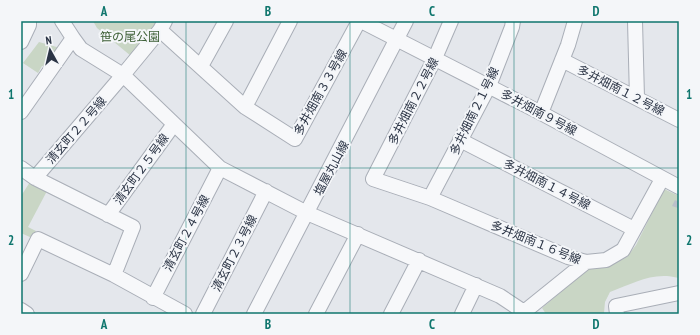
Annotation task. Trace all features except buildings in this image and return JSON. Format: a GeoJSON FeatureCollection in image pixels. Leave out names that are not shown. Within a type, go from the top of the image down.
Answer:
{"type":"FeatureCollection","features":[{"type":"Feature","properties":{"kind":"street"},"geometry":{"type":"LineString","coordinates":[[21,42],[29,25],[29,21]]}},
{"type":"Feature","properties":{"kind":"street"},"geometry":{"type":"LineString","coordinates":[[62,21],[81,49],[124,75],[220,168],[307,213],[500,296],[524,313],[586,262]]}},
{"type":"Feature","properties":{"kind":"street"},"geometry":{"type":"LineString","coordinates":[[202,66],[226,21]]}},
{"type":"Feature","properties":{"kind":"street"},"geometry":{"type":"LineString","coordinates":[[245,107],[290,21]]}},
{"type":"Feature","properties":{"kind":"street","name":"多井畑南３３号線"},"geometry":{"type":"LineString","coordinates":[[163,26],[245,107],[295,140],[360,21]]}},
{"type":"Feature","properties":{"kind":"street","name":"多井畑南９号線"},"geometry":{"type":"LineString","coordinates":[[360,21],[541,113],[679,187]]}},
{"type":"Feature","properties":{"kind":"street","name":"塩屋丸山線"},"geometry":{"type":"LineString","coordinates":[[254,314],[406,21]]}},
{"type":"Feature","properties":{"kind":"street","name":"多井畑南２２号線"},"geometry":{"type":"LineString","coordinates":[[373,179],[435,58],[451,21]]}},
{"type":"Feature","properties":{"kind":"street","name":"多井畑南２１号線"},"geometry":{"type":"LineString","coordinates":[[430,198],[488,86],[512,27],[513,21]]}},
{"type":"Feature","properties":{"kind":"street"},"geometry":{"type":"LineString","coordinates":[[541,113],[562,60],[574,21]]}},
{"type":"Feature","properties":{"kind":"street"},"geometry":{"type":"LineString","coordinates":[[635,21],[637,98]]}},
{"type":"Feature","properties":{"kind":"street","name":"清玄町２２号線"},"geometry":{"type":"LineString","coordinates":[[35,178],[124,75],[163,26]]}},
{"type":"Feature","properties":{"kind":"street"},"geometry":{"type":"LineString","coordinates":[[21,112],[73,38]]}},
{"type":"Feature","properties":{"kind":"street","name":"多井畑南１２号線"},"geometry":{"type":"LineString","coordinates":[[562,60],[679,120]]}},
{"type":"Feature","properties":{"kind":"street","name":"清玄町２５号線"},"geometry":{"type":"LineString","coordinates":[[108,215],[174,124]]}},
{"type":"Feature","properties":{"kind":"street","name":"多井畑南１４号線"},"geometry":{"type":"LineString","coordinates":[[460,140],[634,229]]}},
{"type":"Feature","properties":{"kind":"street"},"geometry":{"type":"LineString","coordinates":[[21,168],[35,178],[133,227],[114,276]]}},
{"type":"Feature","properties":{"kind":"street","name":"清玄町２４号線"},"geometry":{"type":"LineString","coordinates":[[153,298],[220,168]]}},
{"type":"Feature","properties":{"kind":"street","name":"多井畑南１６号線"},"geometry":{"type":"LineString","coordinates":[[373,179],[430,198],[568,257],[586,262],[606,260],[623,250],[662,179]]}},
{"type":"Feature","properties":{"kind":"street","name":"清玄町２３号線"},"geometry":{"type":"LineString","coordinates":[[203,314],[266,191]]}},
{"type":"Feature","properties":{"kind":"street"},"geometry":{"type":"LineString","coordinates":[[316,314],[358,234]]}},
{"type":"Feature","properties":{"kind":"street"},"geometry":{"type":"LineString","coordinates":[[21,274],[38,239],[114,276],[185,314]]}},
{"type":"Feature","properties":{"kind":"street"},"geometry":{"type":"LineString","coordinates":[[390,314],[419,260]]}},
{"type":"Feature","properties":{"kind":"street"},"geometry":{"type":"LineString","coordinates":[[462,314],[476,285]]}},
{"type":"Feature","properties":{"kind":"street"},"geometry":{"type":"LineString","coordinates":[[617,314],[616,306],[679,293]]}},
{"type":"Feature","properties":{"kind":"street"},"geometry":{"type":"LineString","coordinates":[[21,310],[28,314]]}},
{"type":"Feature","properties":{"kind":"green space","name":"笹の尾公園"},"geometry":{"type":"Polygon","coordinates":[[[93,21],[157,21],[148,38],[131,56],[97,28],[93,21]]]}},
{"type":"Feature","properties":{"kind":"green space"},"geometry":{"type":"Polygon","coordinates":[[[39,42],[60,48],[45,67],[42,66],[38,73],[23,63],[39,42]]]}},
{"type":"Feature","properties":{"kind":"green space"},"geometry":{"type":"Polygon","coordinates":[[[30,182],[47,191],[28,227],[36,231],[32,238],[21,233],[21,196],[30,182]]]}},
{"type":"Feature","properties":{"kind":"green space"},"geometry":{"type":"Polygon","coordinates":[[[664,189],[679,196],[679,278],[670,276],[652,277],[610,292],[605,302],[604,313],[546,314],[542,308],[589,268],[611,265],[627,257],[636,245],[664,189]]]}}]}
